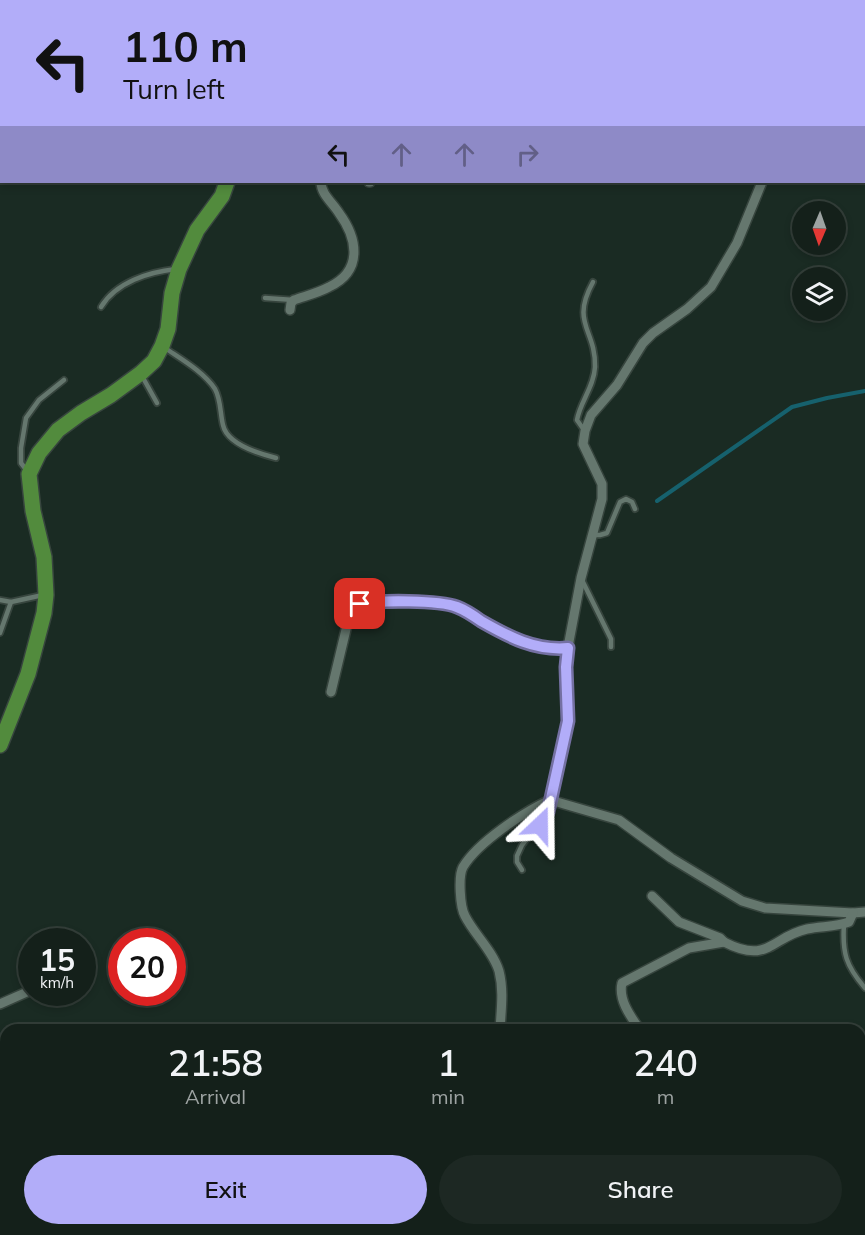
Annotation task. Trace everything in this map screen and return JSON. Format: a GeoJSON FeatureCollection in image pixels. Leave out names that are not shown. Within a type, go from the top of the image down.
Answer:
{"type":"FeatureCollection","features":[{"type":"Feature","properties":{"kind":"main road"},"geometry":{"type":"LineString","coordinates":[[0,745],[28,674],[44,613],[46,595],[44,557],[33,511],[29,474],[39,453],[58,430],[141,374],[154,361],[168,329],[172,293],[178,269],[197,230],[222,196],[227,183]]}},
{"type":"Feature","properties":{"kind":"street"},"geometry":{"type":"LineString","coordinates":[[290,310],[294,300],[330,287],[353,265],[355,255],[349,230],[322,191],[321,183]]}},
{"type":"Feature","properties":{"kind":"street"},"geometry":{"type":"LineString","coordinates":[[550,800],[568,721],[566,667],[568,648],[581,578],[602,499],[602,484],[584,444],[585,431],[591,415],[617,385],[643,343],[711,287],[737,243],[762,183]]}},
{"type":"Feature","properties":{"kind":"street"},"geometry":{"type":"LineString","coordinates":[[331,692],[349,617],[353,608],[365,603],[432,602],[457,607],[506,635],[532,646],[568,648]]}},
{"type":"Feature","properties":{"kind":"street"},"geometry":{"type":"LineString","coordinates":[[500,1024],[503,989],[498,968],[463,914],[460,883],[462,868],[489,838],[550,800],[619,820],[671,858],[742,902],[765,908],[865,912]]}},
{"type":"Feature","properties":{"kind":"street"},"geometry":{"type":"LineString","coordinates":[[652,896],[679,922],[720,938],[735,947],[759,951],[769,949],[806,929],[849,922],[853,913]]}},
{"type":"Feature","properties":{"kind":"street"},"geometry":{"type":"LineString","coordinates":[[636,1024],[622,996],[621,983],[689,948],[724,942]]}},
{"type":"Feature","properties":{"kind":"street"},"geometry":{"type":"LineString","coordinates":[[0,1004],[18,996]]}},
{"type":"Feature","properties":{"kind":"lane"},"geometry":{"type":"LineString","coordinates":[[101,307],[108,296],[124,285],[158,271],[178,269]]}},
{"type":"Feature","properties":{"kind":"lane"},"geometry":{"type":"LineString","coordinates":[[585,431],[577,420],[591,388],[595,367],[592,344],[583,319],[583,306],[585,296],[593,282]]}},
{"type":"Feature","properties":{"kind":"lane"},"geometry":{"type":"LineString","coordinates":[[265,298],[294,300]]}},
{"type":"Feature","properties":{"kind":"lane"},"geometry":{"type":"LineString","coordinates":[[162,346],[192,367],[213,386],[218,394],[223,428],[231,437],[253,452],[276,458]]}},
{"type":"Feature","properties":{"kind":"lane"},"geometry":{"type":"LineString","coordinates":[[141,374],[157,403]]}},
{"type":"Feature","properties":{"kind":"lane"},"geometry":{"type":"LineString","coordinates":[[29,474],[21,463],[26,418],[39,400],[64,380]]}},
{"type":"Feature","properties":{"kind":"lane"},"geometry":{"type":"LineString","coordinates":[[592,535],[607,533],[620,502],[626,499],[632,502],[635,509]]}},
{"type":"Feature","properties":{"kind":"lane"},"geometry":{"type":"LineString","coordinates":[[581,578],[601,616],[611,639],[611,647]]}},
{"type":"Feature","properties":{"kind":"lane"},"geometry":{"type":"LineString","coordinates":[[0,600],[10,602],[46,595]]}},
{"type":"Feature","properties":{"kind":"lane"},"geometry":{"type":"LineString","coordinates":[[0,633],[10,602]]}},
{"type":"Feature","properties":{"kind":"lane"},"geometry":{"type":"LineString","coordinates":[[522,870],[517,862],[517,856],[522,845],[548,812],[550,800]]}},
{"type":"Feature","properties":{"kind":"lane"},"geometry":{"type":"LineString","coordinates":[[844,924],[842,947],[853,974],[865,988]]}},
{"type":"Feature","properties":{"kind":"waterway"},"geometry":{"type":"LineString","coordinates":[[657,501],[792,407],[865,391]]}},
{"type":"Feature","properties":{"kind":"route"},"geometry":{"type":"LineString","coordinates":[[360,604],[432,602],[457,607],[506,635],[532,646],[568,648],[566,667],[568,721],[548,812],[540,825]]}}]}
